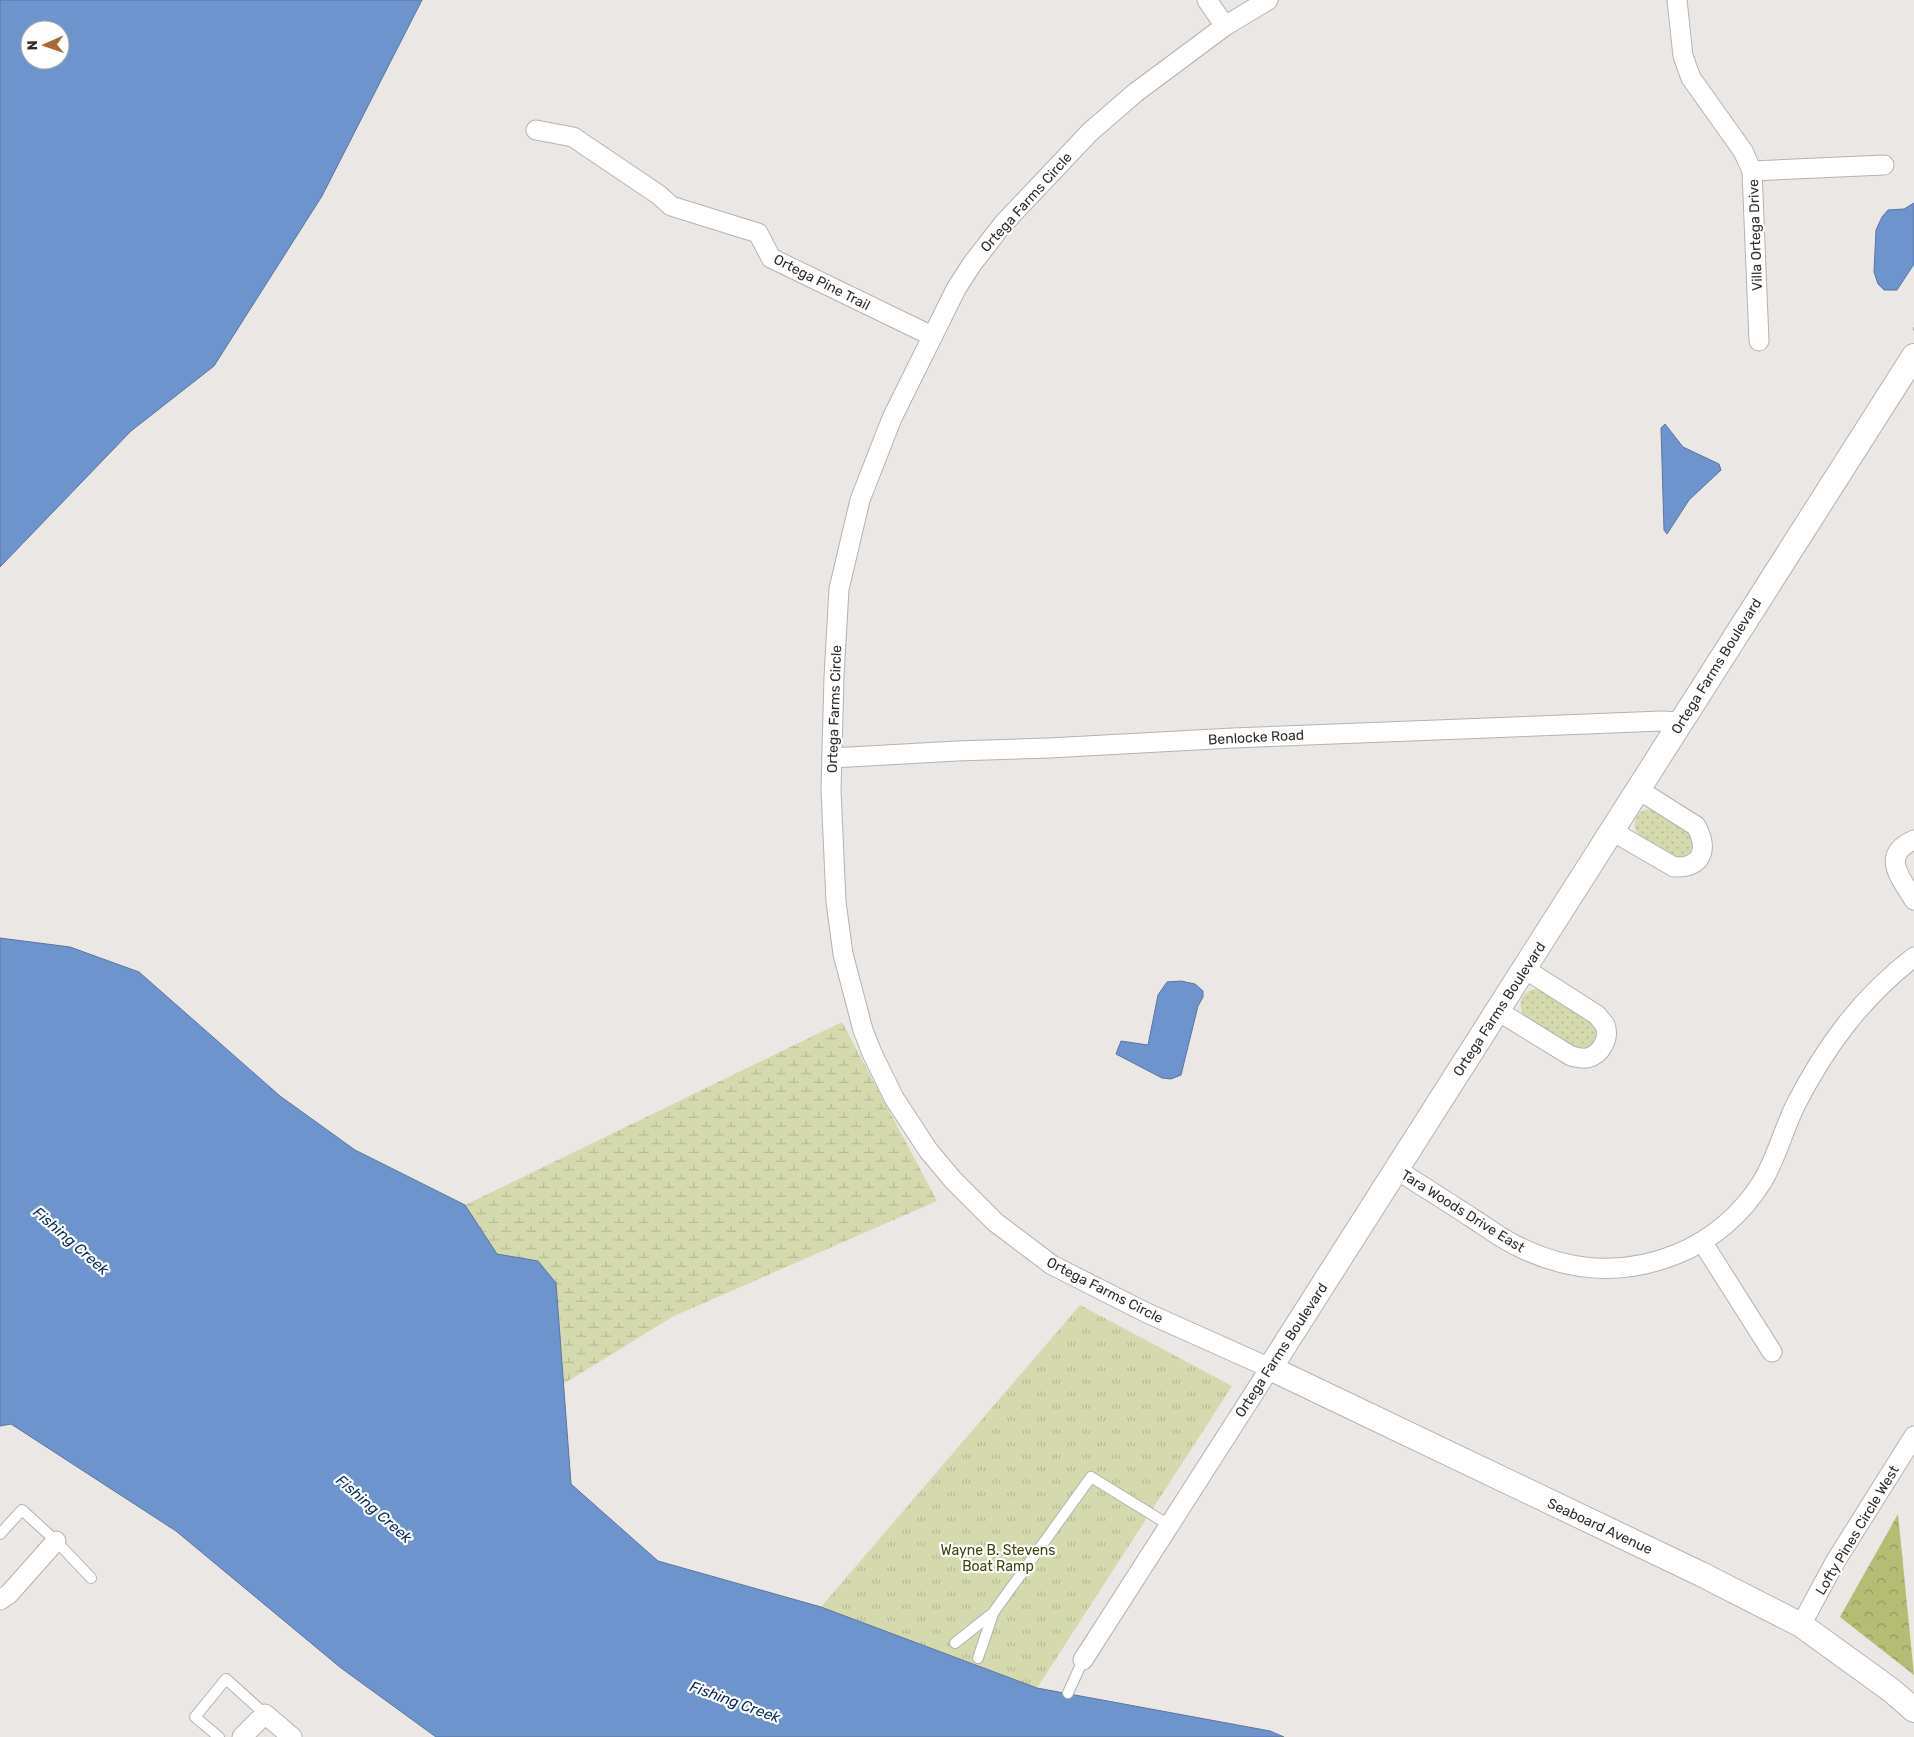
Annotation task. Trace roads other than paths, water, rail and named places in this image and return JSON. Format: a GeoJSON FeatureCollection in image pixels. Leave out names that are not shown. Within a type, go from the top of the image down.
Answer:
{"type":"FeatureCollection","features":[{"type":"Feature","properties":{"kind":"street"},"geometry":{"type":"LineString","coordinates":[[1207,0],[1225,26]]}},
{"type":"Feature","properties":{"kind":"street","name":"Ortega Farms Circle"},"geometry":{"type":"LineString","coordinates":[[1268,0],[1225,26],[1135,93],[1090,132],[1003,224],[972,264],[932,336],[892,418],[860,500],[839,589],[831,790],[836,902],[843,954],[863,1030],[872,1054],[894,1098],[914,1131],[953,1180],[995,1222],[1052,1265],[1147,1313],[1270,1368]]}},
{"type":"Feature","properties":{"kind":"street","name":"Villa Ortega Drive"},"geometry":{"type":"LineString","coordinates":[[1677,0],[1683,56],[1691,78],[1744,151],[1752,171],[1759,341]]}},
{"type":"Feature","properties":{"kind":"street","name":"Ortega Pine Trail"},"geometry":{"type":"LineString","coordinates":[[536,130],[573,137],[659,195],[671,206],[758,233],[771,258],[932,336]]}},
{"type":"Feature","properties":{"kind":"street"},"geometry":{"type":"LineString","coordinates":[[1752,171],[1884,165]]}},
{"type":"Feature","properties":{"kind":"street","name":"Ortega Farms Boulevard"},"geometry":{"type":"LineString","coordinates":[[1083,1660],[1914,356]]}},
{"type":"Feature","properties":{"kind":"street","name":"Benlocke Road"},"geometry":{"type":"LineString","coordinates":[[832,758],[1233,738],[1662,721],[1680,722]]}},
{"type":"Feature","properties":{"kind":"street"},"geometry":{"type":"LineString","coordinates":[[1612,831],[1674,867],[1693,865],[1700,858],[1701,836],[1696,826],[1638,790]]}},
{"type":"Feature","properties":{"kind":"street"},"geometry":{"type":"LineString","coordinates":[[1914,840],[1901,847],[1895,856],[1895,864],[1899,875],[1914,900]]}},
{"type":"Feature","properties":{"kind":"street","name":"Tara Woods Drive East"},"geometry":{"type":"LineString","coordinates":[[1396,1169],[1516,1246],[1546,1258],[1578,1267],[1611,1269],[1640,1266],[1666,1259],[1703,1243],[1723,1227],[1744,1205],[1762,1182],[1795,1106],[1827,1049],[1862,1004],[1893,974],[1914,958]]}},
{"type":"Feature","properties":{"kind":"street"},"geometry":{"type":"LineString","coordinates":[[1498,1010],[1571,1056],[1585,1058],[1594,1055],[1602,1048],[1606,1036],[1605,1024],[1597,1016],[1525,969]]}},
{"type":"Feature","properties":{"kind":"street"},"geometry":{"type":"LineString","coordinates":[[1703,1243],[1772,1352]]}},
{"type":"Feature","properties":{"kind":"street","name":"Seaboard Avenue"},"geometry":{"type":"LineString","coordinates":[[1270,1368],[1692,1569],[1801,1626],[1891,1690],[1914,1710]]}},
{"type":"Feature","properties":{"kind":"street","name":"Lofty Pines Circle West"},"geometry":{"type":"LineString","coordinates":[[1801,1626],[1835,1562],[1914,1436]]}},
{"type":"Feature","properties":{"kind":"street"},"geometry":{"type":"LineString","coordinates":[[3,1593],[56,1541]]}},
{"type":"Feature","properties":{"kind":"street"},"geometry":{"type":"LineString","coordinates":[[242,1737],[265,1714],[292,1737]]}},
{"type":"Feature","properties":{"kind":"lane"},"geometry":{"type":"LineString","coordinates":[[955,1643],[993,1613],[1091,1477],[1169,1525]]}},
{"type":"Feature","properties":{"kind":"lane"},"geometry":{"type":"LineString","coordinates":[[0,1534],[22,1510],[56,1541],[91,1578]]}},
{"type":"Feature","properties":{"kind":"lane"},"geometry":{"type":"LineString","coordinates":[[978,1658],[993,1613]]}},
{"type":"Feature","properties":{"kind":"lane"},"geometry":{"type":"LineString","coordinates":[[1068,1694],[1083,1660]]}},
{"type":"Feature","properties":{"kind":"lane"},"geometry":{"type":"LineString","coordinates":[[219,1737],[195,1717],[226,1679],[265,1714]]}},
{"type":"Feature","properties":{"kind":"water"},"geometry":{"type":"Polygon","coordinates":[[[0,0],[422,0],[322,196],[214,366],[131,431],[0,567],[0,0]]]}},
{"type":"Feature","properties":{"kind":"water"},"geometry":{"type":"Polygon","coordinates":[[[1914,203],[1914,264],[1897,290],[1884,290],[1878,284],[1874,272],[1876,230],[1882,217],[1888,210],[1904,209],[1914,203]]]}},
{"type":"Feature","properties":{"kind":"water"},"geometry":{"type":"Polygon","coordinates":[[[1665,424],[1683,447],[1719,464],[1721,470],[1689,500],[1667,534],[1664,530],[1661,428],[1665,424]]]}},
{"type":"Feature","properties":{"kind":"water","name":"Fishing Creek"},"geometry":{"type":"Polygon","coordinates":[[[0,938],[70,947],[139,972],[280,1096],[355,1150],[465,1205],[497,1254],[538,1261],[556,1283],[571,1484],[658,1561],[821,1607],[1037,1688],[1270,1731],[1284,1737],[436,1737],[341,1668],[176,1531],[11,1424],[0,1426],[0,938]]]}},
{"type":"Feature","properties":{"kind":"water"},"geometry":{"type":"Polygon","coordinates":[[[1181,981],[1195,984],[1203,991],[1203,997],[1198,1006],[1181,1075],[1171,1079],[1162,1078],[1116,1054],[1121,1041],[1148,1045],[1158,995],[1167,982],[1181,981]]]}},
{"type":"Feature","properties":{"kind":"park label","name":"Wayne B. Stevens Boat Ramp"},"geometry":{"type":"Point","coordinates":[998,1558]}}]}
